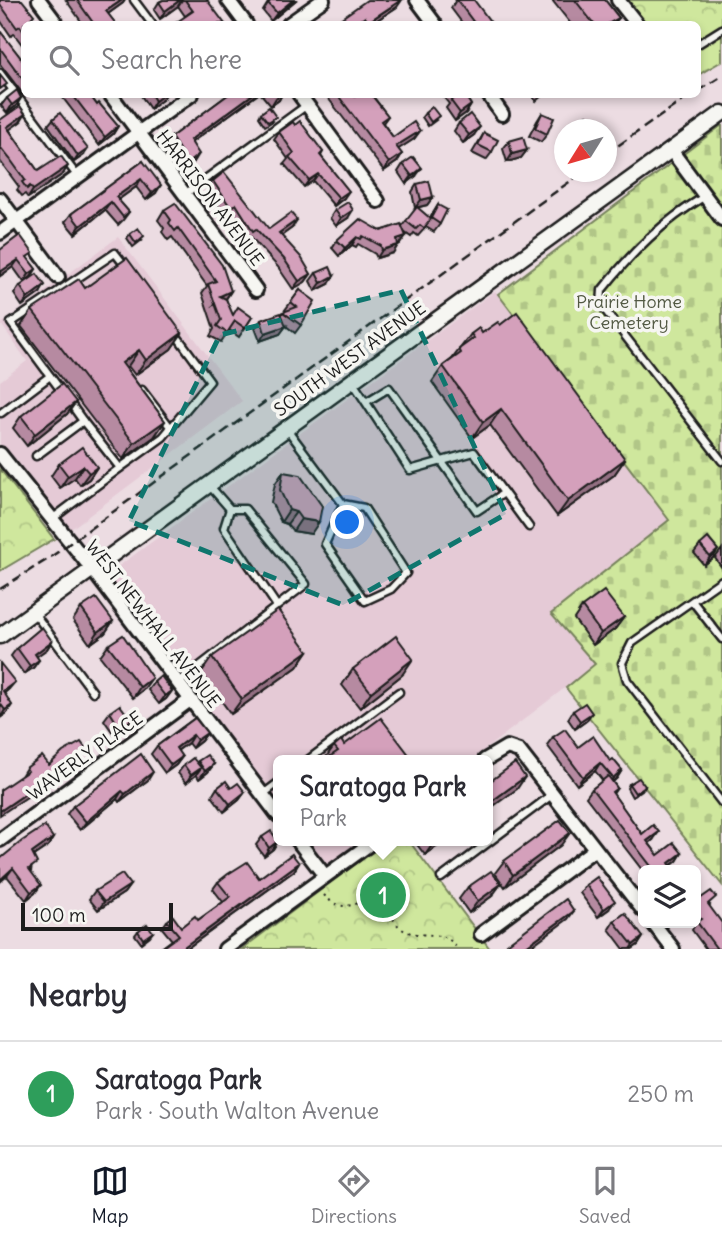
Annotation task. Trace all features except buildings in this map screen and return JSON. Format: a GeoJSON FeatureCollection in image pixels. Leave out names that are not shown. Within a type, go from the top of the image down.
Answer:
{"type":"FeatureCollection","features":[{"type":"Feature","properties":{"kind":"street"},"geometry":{"type":"LineString","coordinates":[[39,0],[55,21]]}},
{"type":"Feature","properties":{"kind":"street"},"geometry":{"type":"LineString","coordinates":[[228,0],[244,21]]}},
{"type":"Feature","properties":{"kind":"street"},"geometry":{"type":"LineString","coordinates":[[293,21],[323,0]]}},
{"type":"Feature","properties":{"kind":"street"},"geometry":{"type":"LineString","coordinates":[[417,0],[433,21]]}},
{"type":"Feature","properties":{"kind":"street"},"geometry":{"type":"LineString","coordinates":[[618,0],[635,21]]}},
{"type":"Feature","properties":{"kind":"street","name":"HARRISON AVENUE"},"geometry":{"type":"LineString","coordinates":[[113,98],[256,289]]}},
{"type":"Feature","properties":{"kind":"street"},"geometry":{"type":"LineString","coordinates":[[0,233],[187,98]]}},
{"type":"Feature","properties":{"kind":"street"},"geometry":{"type":"LineString","coordinates":[[491,98],[502,114]]}},
{"type":"Feature","properties":{"kind":"street"},"geometry":{"type":"LineString","coordinates":[[303,100],[378,201]]}},
{"type":"Feature","properties":{"kind":"street","name":"SOUTH WEST AVENUE"},"geometry":{"type":"LineString","coordinates":[[0,636],[722,113]]}},
{"type":"Feature","properties":{"kind":"street"},"geometry":{"type":"LineString","coordinates":[[671,150],[722,219]]}},
{"type":"Feature","properties":{"kind":"street"},"geometry":{"type":"LineString","coordinates":[[0,199],[58,277]]}},
{"type":"Feature","properties":{"kind":"street","name":"WEST NEWHALL AVENUE"},"geometry":{"type":"LineString","coordinates":[[0,454],[50,520],[92,569],[273,809]]}},
{"type":"Feature","properties":{"kind":"street","name":"WAVERLY PLACE"},"geometry":{"type":"LineString","coordinates":[[0,840],[190,700]]}},
{"type":"Feature","properties":{"kind":"street"},"geometry":{"type":"LineString","coordinates":[[493,755],[507,747],[519,751],[638,904]]}},
{"type":"Feature","properties":{"kind":"street"},"geometry":{"type":"LineString","coordinates":[[302,846],[326,876]]}},
{"type":"Feature","properties":{"kind":"street"},"geometry":{"type":"LineString","coordinates":[[225,949],[367,846]]}},
{"type":"Feature","properties":{"kind":"street"},"geometry":{"type":"LineString","coordinates":[[481,934],[596,849]]}},
{"type":"Feature","properties":{"kind":"street"},"geometry":{"type":"LineString","coordinates":[[656,928],[670,948]]}},
{"type":"Feature","properties":{"kind":"lane"},"geometry":{"type":"LineString","coordinates":[[134,0],[150,21]]}},
{"type":"Feature","properties":{"kind":"lane"},"geometry":{"type":"LineString","coordinates":[[701,42],[722,29]]}},
{"type":"Feature","properties":{"kind":"lane"},"geometry":{"type":"LineString","coordinates":[[0,73],[78,177]]}},
{"type":"Feature","properties":{"kind":"lane"},"geometry":{"type":"LineString","coordinates":[[0,100],[13,90]]}},
{"type":"Feature","properties":{"kind":"lane"},"geometry":{"type":"LineString","coordinates":[[185,194],[303,100]]}},
{"type":"Feature","properties":{"kind":"lane"},"geometry":{"type":"LineString","coordinates":[[705,196],[665,221],[646,238],[633,258],[602,290],[601,305],[722,461]]}},
{"type":"Feature","properties":{"kind":"lane"},"geometry":{"type":"LineString","coordinates":[[120,468],[12,323],[115,253],[131,275]]}},
{"type":"Feature","properties":{"kind":"lane"},"geometry":{"type":"LineString","coordinates":[[50,520],[171,428],[210,381],[171,328]]}},
{"type":"Feature","properties":{"kind":"lane"},"geometry":{"type":"LineString","coordinates":[[1,413],[50,376]]}},
{"type":"Feature","properties":{"kind":"lane"},"geometry":{"type":"LineString","coordinates":[[352,381],[410,470],[474,452],[529,527]]}},
{"type":"Feature","properties":{"kind":"lane"},"geometry":{"type":"LineString","coordinates":[[138,385],[171,428]]}},
{"type":"Feature","properties":{"kind":"lane"},"geometry":{"type":"LineString","coordinates":[[366,402],[389,387],[477,511],[504,493]]}},
{"type":"Feature","properties":{"kind":"lane"},"geometry":{"type":"LineString","coordinates":[[36,456],[83,421]]}},
{"type":"Feature","properties":{"kind":"lane"},"geometry":{"type":"LineString","coordinates":[[287,429],[343,504],[364,508],[406,573],[391,589],[365,601],[326,544],[343,504]]}},
{"type":"Feature","properties":{"kind":"lane"},"geometry":{"type":"LineString","coordinates":[[177,683],[306,584],[245,509],[230,509],[209,485]]}},
{"type":"Feature","properties":{"kind":"lane"},"geometry":{"type":"LineString","coordinates":[[230,509],[224,528],[277,606]]}},
{"type":"Feature","properties":{"kind":"lane"},"geometry":{"type":"LineString","coordinates":[[722,580],[632,643],[622,663],[627,680],[722,803]]}},
{"type":"Feature","properties":{"kind":"lane"},"geometry":{"type":"LineString","coordinates":[[693,602],[722,639]]}},
{"type":"Feature","properties":{"kind":"lane"},"geometry":{"type":"LineString","coordinates":[[33,612],[93,692]]}},
{"type":"Feature","properties":{"kind":"lane"},"geometry":{"type":"LineString","coordinates":[[315,755],[399,692]]}},
{"type":"Feature","properties":{"kind":"lane"},"geometry":{"type":"LineString","coordinates":[[262,795],[273,787]]}},
{"type":"Feature","properties":{"kind":"lane"},"geometry":{"type":"LineString","coordinates":[[493,839],[553,794]]}},
{"type":"Feature","properties":{"kind":"lane"},"geometry":{"type":"LineString","coordinates":[[441,878],[484,846]]}},
{"type":"Feature","properties":{"kind":"path"},"geometry":{"type":"LineString","coordinates":[[324,895],[337,906],[344,907],[371,898],[384,901],[392,919],[404,931],[446,938],[457,949]]}},
{"type":"Feature","properties":{"kind":"highlighted area"},"geometry":{"type":"Polygon","coordinates":[[[401,290],[506,514],[343,605],[129,521],[220,335],[401,290]]]}},
{"type":"Feature","properties":{"kind":"shaded area"},"geometry":{"type":"Polygon","coordinates":[[[118,237],[242,401],[67,532],[0,445],[0,381],[27,361],[1,324],[118,237]]]}},
{"type":"Feature","properties":{"kind":"shaded area"},"geometry":{"type":"Polygon","coordinates":[[[495,291],[669,520],[552,614],[596,664],[478,755],[273,755],[273,798],[111,586],[108,574],[495,291]]]}},
{"type":"Feature","properties":{"kind":"shaded area"},"geometry":{"type":"Polygon","coordinates":[[[311,846],[354,846],[327,864],[311,846]]]}},
{"type":"Feature","properties":{"kind":"green space"},"geometry":{"type":"Polygon","coordinates":[[[625,0],[722,0],[722,61],[701,73],[701,21],[642,21],[625,0]]]}},
{"type":"Feature","properties":{"kind":"green space","name":"Prairie Home Cemetery"},"geometry":{"type":"Polygon","coordinates":[[[722,125],[722,885],[566,688],[595,664],[551,614],[669,520],[498,294],[722,125]]]}},
{"type":"Feature","properties":{"kind":"green space"},"geometry":{"type":"Polygon","coordinates":[[[0,469],[54,539],[0,571],[0,469]]]}},
{"type":"Feature","properties":{"kind":"green space"},"geometry":{"type":"Polygon","coordinates":[[[379,846],[413,846],[490,949],[242,949],[379,846]]]}},
{"type":"Feature","properties":{"kind":"railway"},"geometry":{"type":"LineString","coordinates":[[701,89],[722,76]]}},
{"type":"Feature","properties":{"kind":"railway"},"geometry":{"type":"LineString","coordinates":[[617,146],[686,98]]}},
{"type":"Feature","properties":{"kind":"railway"},"geometry":{"type":"LineString","coordinates":[[0,589],[48,559],[569,182]]}},
{"type":"Feature","properties":{"kind":"place","name":"Saratoga Park"},"geometry":{"type":"Point","coordinates":[383,895]}}]}
